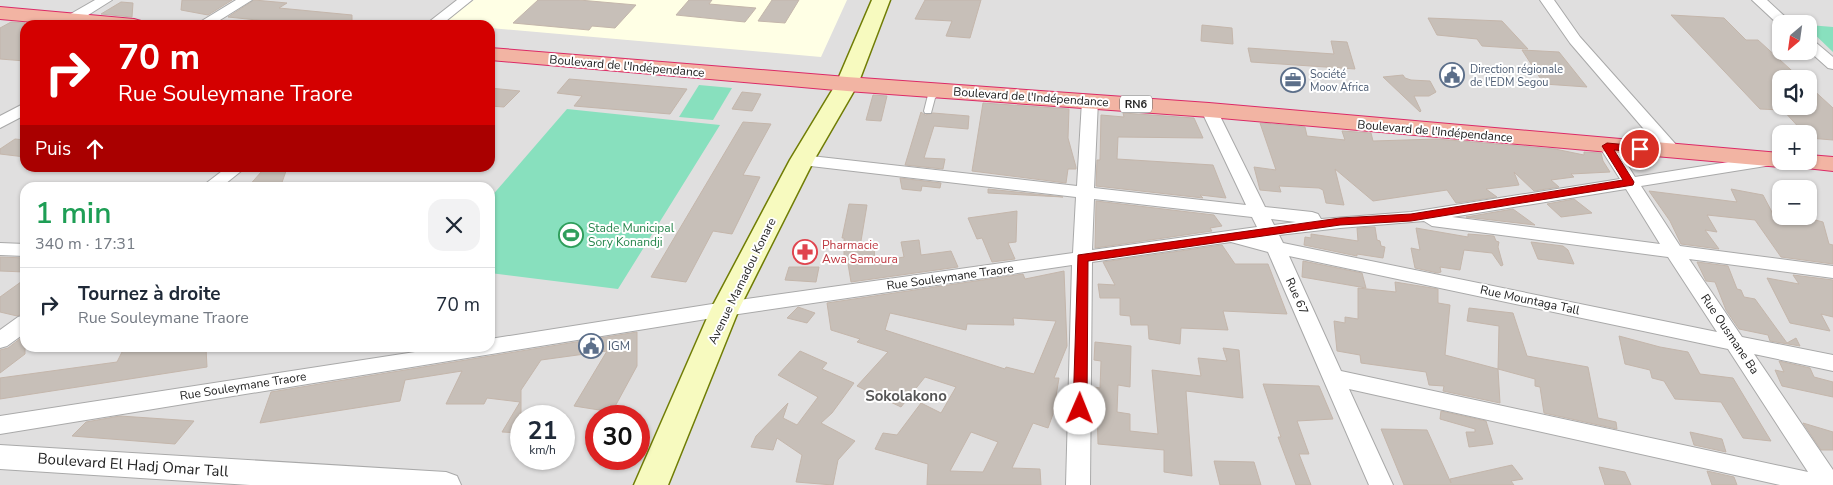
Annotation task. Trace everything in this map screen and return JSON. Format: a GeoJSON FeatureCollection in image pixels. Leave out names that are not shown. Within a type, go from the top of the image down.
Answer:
{"type":"FeatureCollection","features":[{"type":"Feature","properties":{"kind":"highway"},"geometry":{"type":"LineString","coordinates":[[1,14],[82,20]]}},
{"type":"Feature","properties":{"kind":"highway","name":"Boulevard de l'Indépendance"},"geometry":{"type":"LineString","coordinates":[[495,54],[847,84],[1209,110],[1772,159]]}},
{"type":"Feature","properties":{"kind":"highway","name":"Boulevard de l'Indépendance"},"geometry":{"type":"LineString","coordinates":[[1817,163],[1833,164]]}},
{"type":"Feature","properties":{"kind":"main road","name":"Avenue Mamadou Konare"},"geometry":{"type":"LineString","coordinates":[[651,485],[725,309],[802,160],[847,84],[881,0]]}},
{"type":"Feature","properties":{"kind":"street"},"geometry":{"type":"LineString","coordinates":[[72,19],[105,0]]}},
{"type":"Feature","properties":{"kind":"street"},"geometry":{"type":"LineString","coordinates":[[211,20],[245,0]]}},
{"type":"Feature","properties":{"kind":"street"},"geometry":{"type":"LineString","coordinates":[[439,20],[465,0]]}},
{"type":"Feature","properties":{"kind":"street"},"geometry":{"type":"LineString","coordinates":[[1547,0],[1575,40],[1673,152]]}},
{"type":"Feature","properties":{"kind":"street"},"geometry":{"type":"LineString","coordinates":[[1759,0],[1776,15]]}},
{"type":"Feature","properties":{"kind":"street"},"geometry":{"type":"LineString","coordinates":[[1818,52],[1833,65]]}},
{"type":"Feature","properties":{"kind":"street"},"geometry":{"type":"LineString","coordinates":[[1078,485],[1084,192],[1090,101]]}},
{"type":"Feature","properties":{"kind":"street","name":"Rue 67"},"geometry":{"type":"LineString","coordinates":[[1209,110],[1272,239],[1382,485]]}},
{"type":"Feature","properties":{"kind":"street"},"geometry":{"type":"LineString","coordinates":[[0,123],[13,111]]}},
{"type":"Feature","properties":{"kind":"street","name":"Rue Ousmane Ba"},"geometry":{"type":"LineString","coordinates":[[1607,146],[1674,251],[1830,485]]}},
{"type":"Feature","properties":{"kind":"street"},"geometry":{"type":"LineString","coordinates":[[802,160],[1340,222],[1411,218],[1629,182],[1772,162]]}},
{"type":"Feature","properties":{"kind":"street"},"geometry":{"type":"LineString","coordinates":[[216,182],[230,172]]}},
{"type":"Feature","properties":{"kind":"street"},"geometry":{"type":"LineString","coordinates":[[1411,218],[1833,272]]}},
{"type":"Feature","properties":{"kind":"street"},"geometry":{"type":"LineString","coordinates":[[1272,239],[1340,222]]}},
{"type":"Feature","properties":{"kind":"street","name":"Rue Souleymane Traore"},"geometry":{"type":"LineString","coordinates":[[495,346],[725,309],[1228,237]]}},
{"type":"Feature","properties":{"kind":"street","name":"Rue Mountaga Tall"},"geometry":{"type":"LineString","coordinates":[[1228,237],[1272,239],[1833,363]]}},
{"type":"Feature","properties":{"kind":"street"},"geometry":{"type":"LineString","coordinates":[[0,249],[20,250]]}},
{"type":"Feature","properties":{"kind":"street"},"geometry":{"type":"LineString","coordinates":[[0,341],[20,326]]}},
{"type":"Feature","properties":{"kind":"street","name":"Rue Souleymane Traore"},"geometry":{"type":"LineString","coordinates":[[0,425],[461,352]]}},
{"type":"Feature","properties":{"kind":"street"},"geometry":{"type":"LineString","coordinates":[[1333,377],[1824,485]]}},
{"type":"Feature","properties":{"kind":"street","name":"Boulevard El Hadj Omar Tall"},"geometry":{"type":"LineString","coordinates":[[0,457],[446,485]]}},
{"type":"Feature","properties":{"kind":"lane"},"geometry":{"type":"LineString","coordinates":[[928,111],[931,97],[943,91]]}},
{"type":"Feature","properties":{"kind":"shaded area"},"geometry":{"type":"Polygon","coordinates":[[[0,0],[1833,0],[1833,485],[0,485],[0,0]]]}},
{"type":"Feature","properties":{"kind":"shaded area"},"geometry":{"type":"Polygon","coordinates":[[[474,0],[847,0],[821,57],[495,28],[495,20],[447,20],[474,0]]]}},
{"type":"Feature","properties":{"kind":"green space"},"geometry":{"type":"Polygon","coordinates":[[[1818,26],[1833,27],[1833,52],[1818,38],[1818,26]]]}},
{"type":"Feature","properties":{"kind":"green space"},"geometry":{"type":"Polygon","coordinates":[[[699,85],[732,88],[713,120],[679,117],[699,85]]]}},
{"type":"Feature","properties":{"kind":"green space","name":"Stade Municipal Sory Konandji"},"geometry":{"type":"Polygon","coordinates":[[[567,109],[720,125],[618,289],[495,274],[495,192],[567,109]]]}},
{"type":"Feature","properties":{"kind":"building"},"geometry":{"type":"Polygon","coordinates":[[[182,0],[232,0],[208,15],[181,10],[182,0]]]}},
{"type":"Feature","properties":{"kind":"building"},"geometry":{"type":"Polygon","coordinates":[[[254,0],[287,3],[279,8],[352,15],[352,20],[257,20],[228,17],[254,0]]]}},
{"type":"Feature","properties":{"kind":"building"},"geometry":{"type":"Polygon","coordinates":[[[538,0],[579,0],[636,5],[615,28],[592,26],[589,30],[513,23],[538,0]]]}},
{"type":"Feature","properties":{"kind":"building"},"geometry":{"type":"Polygon","coordinates":[[[689,0],[712,0],[709,4],[756,8],[745,22],[676,15],[689,0]]]}},
{"type":"Feature","properties":{"kind":"building"},"geometry":{"type":"Polygon","coordinates":[[[772,0],[799,0],[785,23],[758,21],[772,0]]]}},
{"type":"Feature","properties":{"kind":"building"},"geometry":{"type":"Polygon","coordinates":[[[925,0],[981,0],[970,38],[946,36],[952,21],[915,19],[925,0]]]}},
{"type":"Feature","properties":{"kind":"building"},"geometry":{"type":"Polygon","coordinates":[[[121,2],[133,3],[132,17],[101,14],[121,2]]]}},
{"type":"Feature","properties":{"kind":"building"},"geometry":{"type":"Polygon","coordinates":[[[1671,15],[1724,18],[1746,40],[1758,40],[1772,53],[1772,60],[1780,60],[1791,70],[1772,70],[1772,110],[1760,109],[1671,15]]]}},
{"type":"Feature","properties":{"kind":"building"},"geometry":{"type":"Polygon","coordinates":[[[1428,18],[1502,21],[1528,49],[1482,46],[1477,39],[1437,35],[1428,18]]]}},
{"type":"Feature","properties":{"kind":"building"},"geometry":{"type":"Polygon","coordinates":[[[11,22],[20,23],[20,61],[0,59],[0,28],[11,22]]]}},
{"type":"Feature","properties":{"kind":"building"},"geometry":{"type":"Polygon","coordinates":[[[1202,25],[1232,28],[1233,44],[1201,41],[1202,25]]]}},
{"type":"Feature","properties":{"kind":"building"},"geometry":{"type":"Polygon","coordinates":[[[1331,41],[1347,42],[1355,69],[1251,62],[1248,48],[1334,54],[1331,41]]]}},
{"type":"Feature","properties":{"kind":"building"},"geometry":{"type":"Polygon","coordinates":[[[1522,50],[1559,52],[1587,87],[1544,84],[1522,50]]]}},
{"type":"Feature","properties":{"kind":"building"},"geometry":{"type":"Polygon","coordinates":[[[1403,75],[1411,80],[1430,81],[1436,92],[1429,96],[1414,96],[1420,112],[1383,77],[1403,75]]]}},
{"type":"Feature","properties":{"kind":"building"},"geometry":{"type":"Polygon","coordinates":[[[569,79],[687,89],[670,114],[574,106],[582,96],[557,93],[569,79]]]}},
{"type":"Feature","properties":{"kind":"building"},"geometry":{"type":"Polygon","coordinates":[[[495,88],[520,91],[504,107],[495,106],[495,88]]]}},
{"type":"Feature","properties":{"kind":"building"},"geometry":{"type":"Polygon","coordinates":[[[742,92],[761,94],[752,111],[732,109],[742,92]]]}},
{"type":"Feature","properties":{"kind":"building"},"geometry":{"type":"Polygon","coordinates":[[[1817,93],[1833,108],[1833,140],[1817,139],[1817,125],[1797,125],[1787,115],[1817,115],[1817,93]]]}},
{"type":"Feature","properties":{"kind":"building"},"geometry":{"type":"Polygon","coordinates":[[[873,95],[887,96],[881,121],[866,120],[873,95]]]}},
{"type":"Feature","properties":{"kind":"building"},"geometry":{"type":"Polygon","coordinates":[[[983,103],[1069,109],[1068,138],[1076,169],[1068,169],[1066,183],[972,171],[983,103]]]}},
{"type":"Feature","properties":{"kind":"building"},"geometry":{"type":"Polygon","coordinates":[[[921,112],[925,115],[933,113],[969,116],[968,129],[934,126],[924,158],[945,159],[943,169],[905,165],[921,112]]]}},
{"type":"Feature","properties":{"kind":"building"},"geometry":{"type":"Polygon","coordinates":[[[1123,113],[1194,118],[1203,138],[1118,137],[1117,159],[1213,165],[1226,198],[1200,195],[1203,198],[1096,186],[1097,160],[1100,160],[1101,115],[1124,117],[1123,113]]]}},
{"type":"Feature","properties":{"kind":"building"},"geometry":{"type":"Polygon","coordinates":[[[743,122],[771,124],[743,175],[760,177],[732,234],[713,231],[686,282],[651,277],[743,122]]]}},
{"type":"Feature","properties":{"kind":"building"},"geometry":{"type":"Polygon","coordinates":[[[1260,123],[1305,127],[1307,136],[1345,140],[1342,131],[1371,133],[1373,141],[1437,139],[1555,149],[1584,155],[1584,152],[1601,153],[1603,161],[1610,172],[1571,174],[1574,177],[1551,180],[1559,187],[1534,191],[1514,172],[1519,185],[1486,189],[1497,197],[1456,203],[1447,190],[1373,201],[1335,169],[1344,205],[1326,203],[1323,190],[1319,188],[1279,186],[1281,192],[1260,190],[1254,167],[1276,170],[1260,123]]]}},
{"type":"Feature","properties":{"kind":"building"},"geometry":{"type":"Polygon","coordinates":[[[15,139],[20,140],[20,156],[0,154],[0,149],[15,139]]]}},
{"type":"Feature","properties":{"kind":"building"},"geometry":{"type":"Polygon","coordinates":[[[261,172],[286,172],[282,182],[252,182],[261,172]]]}},
{"type":"Feature","properties":{"kind":"building"},"geometry":{"type":"Polygon","coordinates":[[[900,178],[941,183],[940,188],[922,186],[921,191],[902,189],[900,178]]]}},
{"type":"Feature","properties":{"kind":"building"},"geometry":{"type":"Polygon","coordinates":[[[988,189],[1063,197],[988,193],[988,189]]]}},
{"type":"Feature","properties":{"kind":"building"},"geometry":{"type":"Polygon","coordinates":[[[1731,189],[1763,195],[1772,212],[1772,225],[1817,225],[1817,220],[1823,222],[1829,244],[1833,245],[1833,264],[1781,257],[1755,220],[1707,215],[1717,232],[1705,230],[1719,249],[1681,244],[1670,221],[1649,191],[1737,202],[1731,189]]]}},
{"type":"Feature","properties":{"kind":"building"},"geometry":{"type":"Polygon","coordinates":[[[1574,199],[1592,213],[1561,217],[1547,204],[1574,199]]]}},
{"type":"Feature","properties":{"kind":"building"},"geometry":{"type":"Polygon","coordinates":[[[1096,201],[1214,215],[1222,226],[1210,228],[1212,231],[1095,248],[1096,201]]]}},
{"type":"Feature","properties":{"kind":"building"},"geometry":{"type":"Polygon","coordinates":[[[849,204],[867,205],[860,247],[874,246],[875,262],[904,257],[901,242],[919,240],[921,255],[951,251],[958,267],[851,282],[847,258],[844,258],[844,238],[842,238],[849,204]]]}},
{"type":"Feature","properties":{"kind":"building"},"geometry":{"type":"Polygon","coordinates":[[[1513,209],[1535,225],[1466,217],[1513,209]]]}},
{"type":"Feature","properties":{"kind":"building"},"geometry":{"type":"Polygon","coordinates":[[[1017,211],[1016,242],[1008,243],[1015,259],[992,262],[982,238],[977,239],[968,218],[1017,211]]]}},
{"type":"Feature","properties":{"kind":"building"},"geometry":{"type":"Polygon","coordinates":[[[1375,227],[1377,240],[1380,241],[1381,246],[1385,247],[1383,258],[1357,254],[1357,256],[1304,245],[1305,237],[1311,238],[1311,234],[1358,241],[1357,228],[1375,227]]]}},
{"type":"Feature","properties":{"kind":"building"},"geometry":{"type":"Polygon","coordinates":[[[1416,228],[1468,237],[1468,234],[1494,236],[1496,241],[1499,242],[1498,247],[1503,265],[1501,266],[1492,253],[1464,250],[1460,270],[1440,267],[1441,272],[1438,273],[1415,268],[1411,248],[1420,250],[1416,228]]]}},
{"type":"Feature","properties":{"kind":"building"},"geometry":{"type":"Polygon","coordinates":[[[1531,242],[1563,246],[1568,250],[1574,264],[1538,259],[1531,242]]]}},
{"type":"Feature","properties":{"kind":"building"},"geometry":{"type":"Polygon","coordinates":[[[1222,245],[1235,264],[1268,264],[1287,314],[1223,311],[1228,330],[1181,328],[1180,344],[1149,339],[1148,325],[1131,325],[1130,316],[1120,315],[1120,298],[1100,298],[1098,284],[1115,285],[1103,262],[1222,245]]]}},
{"type":"Feature","properties":{"kind":"building"},"geometry":{"type":"Polygon","coordinates":[[[0,257],[20,258],[20,272],[0,271],[0,257]]]}},
{"type":"Feature","properties":{"kind":"building"},"geometry":{"type":"Polygon","coordinates":[[[1303,261],[1362,273],[1366,288],[1302,277],[1303,261]]]}},
{"type":"Feature","properties":{"kind":"building"},"geometry":{"type":"Polygon","coordinates":[[[1697,262],[1728,266],[1737,289],[1741,290],[1744,297],[1755,299],[1787,343],[1796,338],[1800,346],[1770,341],[1768,335],[1739,329],[1726,310],[1715,282],[1706,281],[1697,262]]]}},
{"type":"Feature","properties":{"kind":"building"},"geometry":{"type":"Polygon","coordinates":[[[789,267],[819,267],[816,282],[785,280],[789,267]]]}},
{"type":"Feature","properties":{"kind":"building"},"geometry":{"type":"Polygon","coordinates":[[[1064,271],[1067,346],[1054,378],[1059,378],[1053,414],[1048,428],[1033,423],[1012,468],[1040,469],[1041,485],[927,485],[928,464],[875,449],[883,433],[897,435],[921,403],[941,413],[956,387],[925,377],[901,407],[857,386],[888,352],[857,342],[860,339],[831,330],[827,303],[1023,274],[1025,279],[1064,271]],[[890,313],[885,330],[1005,369],[1006,367],[1034,374],[1056,321],[1013,318],[1014,325],[967,324],[966,330],[890,313]],[[971,432],[950,471],[983,472],[998,442],[971,432]]]}},
{"type":"Feature","properties":{"kind":"building"},"geometry":{"type":"Polygon","coordinates":[[[1793,275],[1833,280],[1833,317],[1821,314],[1830,331],[1790,323],[1767,278],[1799,284],[1793,275]]]}},
{"type":"Feature","properties":{"kind":"building"},"geometry":{"type":"Polygon","coordinates":[[[1395,282],[1438,289],[1438,303],[1450,305],[1445,355],[1498,369],[1500,403],[1443,391],[1444,386],[1429,385],[1426,372],[1361,363],[1360,355],[1337,351],[1334,321],[1345,323],[1345,317],[1358,319],[1358,288],[1396,292],[1395,282]]]}},
{"type":"Feature","properties":{"kind":"building"},"geometry":{"type":"Polygon","coordinates":[[[20,283],[20,315],[17,316],[0,312],[0,297],[20,283]]]}},
{"type":"Feature","properties":{"kind":"building"},"geometry":{"type":"Polygon","coordinates":[[[798,307],[815,313],[807,323],[787,318],[798,307]]]}},
{"type":"Feature","properties":{"kind":"building"},"geometry":{"type":"Polygon","coordinates":[[[1469,308],[1513,313],[1527,356],[1588,367],[1598,418],[1616,422],[1617,429],[1544,413],[1540,387],[1535,386],[1535,379],[1498,369],[1499,326],[1467,321],[1469,308]]]}},
{"type":"Feature","properties":{"kind":"building"},"geometry":{"type":"Polygon","coordinates":[[[637,332],[637,366],[616,405],[585,405],[585,408],[575,405],[607,351],[541,360],[521,390],[521,405],[518,405],[520,402],[487,398],[484,404],[446,404],[462,371],[405,380],[400,401],[260,423],[271,392],[637,332]]]}},
{"type":"Feature","properties":{"kind":"building"},"geometry":{"type":"Polygon","coordinates":[[[1619,336],[1688,352],[1700,374],[1733,378],[1771,441],[1743,438],[1721,402],[1675,399],[1664,381],[1652,378],[1650,370],[1625,364],[1619,336]]]}},
{"type":"Feature","properties":{"kind":"building"},"geometry":{"type":"Polygon","coordinates":[[[20,339],[20,352],[25,352],[25,354],[0,373],[0,350],[8,348],[20,339]]]}},
{"type":"Feature","properties":{"kind":"building"},"geometry":{"type":"Polygon","coordinates":[[[1095,342],[1131,346],[1130,387],[1118,385],[1117,412],[1130,414],[1130,431],[1158,434],[1152,370],[1201,376],[1198,358],[1227,361],[1223,348],[1239,350],[1243,398],[1186,391],[1192,476],[1164,472],[1164,450],[1098,444],[1097,405],[1093,405],[1094,387],[1100,388],[1101,361],[1094,360],[1095,342]]]}},
{"type":"Feature","properties":{"kind":"building"},"geometry":{"type":"Polygon","coordinates":[[[800,351],[827,363],[822,369],[854,383],[832,413],[821,423],[855,441],[838,460],[833,485],[796,482],[802,455],[777,438],[773,450],[751,447],[756,436],[788,403],[783,418],[797,425],[818,397],[778,375],[800,351]]]}},
{"type":"Feature","properties":{"kind":"building"},"geometry":{"type":"Polygon","coordinates":[[[122,352],[206,352],[207,367],[0,399],[0,378],[117,362],[122,352]]]}},
{"type":"Feature","properties":{"kind":"building"},"geometry":{"type":"Polygon","coordinates":[[[1779,361],[1810,368],[1814,377],[1833,382],[1833,397],[1782,386],[1775,370],[1784,372],[1779,361]]]}},
{"type":"Feature","properties":{"kind":"building"},"geometry":{"type":"Polygon","coordinates":[[[1263,384],[1319,386],[1333,419],[1297,421],[1309,454],[1299,454],[1311,485],[1296,485],[1278,437],[1281,437],[1263,384]]]}},
{"type":"Feature","properties":{"kind":"building"},"geometry":{"type":"Polygon","coordinates":[[[1441,411],[1486,421],[1493,444],[1469,447],[1466,432],[1475,432],[1475,429],[1440,419],[1441,411]]]}},
{"type":"Feature","properties":{"kind":"building"},"geometry":{"type":"Polygon","coordinates":[[[120,416],[194,421],[175,444],[72,436],[86,422],[120,416]]]}},
{"type":"Feature","properties":{"kind":"building"},"geometry":{"type":"Polygon","coordinates":[[[510,419],[510,432],[502,432],[510,419]]]}},
{"type":"Feature","properties":{"kind":"building"},"geometry":{"type":"Polygon","coordinates":[[[1803,423],[1833,432],[1833,450],[1821,450],[1803,423]]]}},
{"type":"Feature","properties":{"kind":"building"},"geometry":{"type":"Polygon","coordinates":[[[1381,429],[1427,430],[1451,483],[1450,479],[1512,465],[1523,479],[1511,481],[1514,485],[1404,485],[1381,429]]]}},
{"type":"Feature","properties":{"kind":"building"},"geometry":{"type":"Polygon","coordinates":[[[1690,432],[1722,439],[1726,452],[1694,445],[1690,432]]]}},
{"type":"Feature","properties":{"kind":"building"},"geometry":{"type":"Polygon","coordinates":[[[1214,461],[1254,462],[1261,485],[1220,485],[1214,461]]]}},
{"type":"Feature","properties":{"kind":"building"},"geometry":{"type":"Polygon","coordinates":[[[1599,467],[1625,472],[1631,485],[1605,485],[1599,467]]]}},
{"type":"Feature","properties":{"kind":"building"},"geometry":{"type":"Polygon","coordinates":[[[1707,471],[1734,477],[1737,485],[1712,485],[1707,471]]]}},
{"type":"Feature","properties":{"kind":"place","name":"Direction régionale de l'EDM Segou"},"geometry":{"type":"Point","coordinates":[1452,75]}},
{"type":"Feature","properties":{"kind":"place","name":"Société Moov Africa"},"geometry":{"type":"Point","coordinates":[1293,80]}},
{"type":"Feature","properties":{"kind":"place","name":"Stade Municipal Sory Konandji"},"geometry":{"type":"Point","coordinates":[571,235]}},
{"type":"Feature","properties":{"kind":"place","name":"Pharmacie Awa Samoura"},"geometry":{"type":"Point","coordinates":[805,252]}},
{"type":"Feature","properties":{"kind":"place","name":"IGM"},"geometry":{"type":"Point","coordinates":[591,346]}},
{"type":"Feature","properties":{"kind":"district","name":"Sokolakono"},"geometry":{"type":"Point","coordinates":[906,396]}},
{"type":"Feature","properties":{"kind":"route"},"geometry":{"type":"LineString","coordinates":[[1080,409],[1082,258],[1340,222],[1411,218],[1629,182],[1607,146],[1640,149]]}}]}
